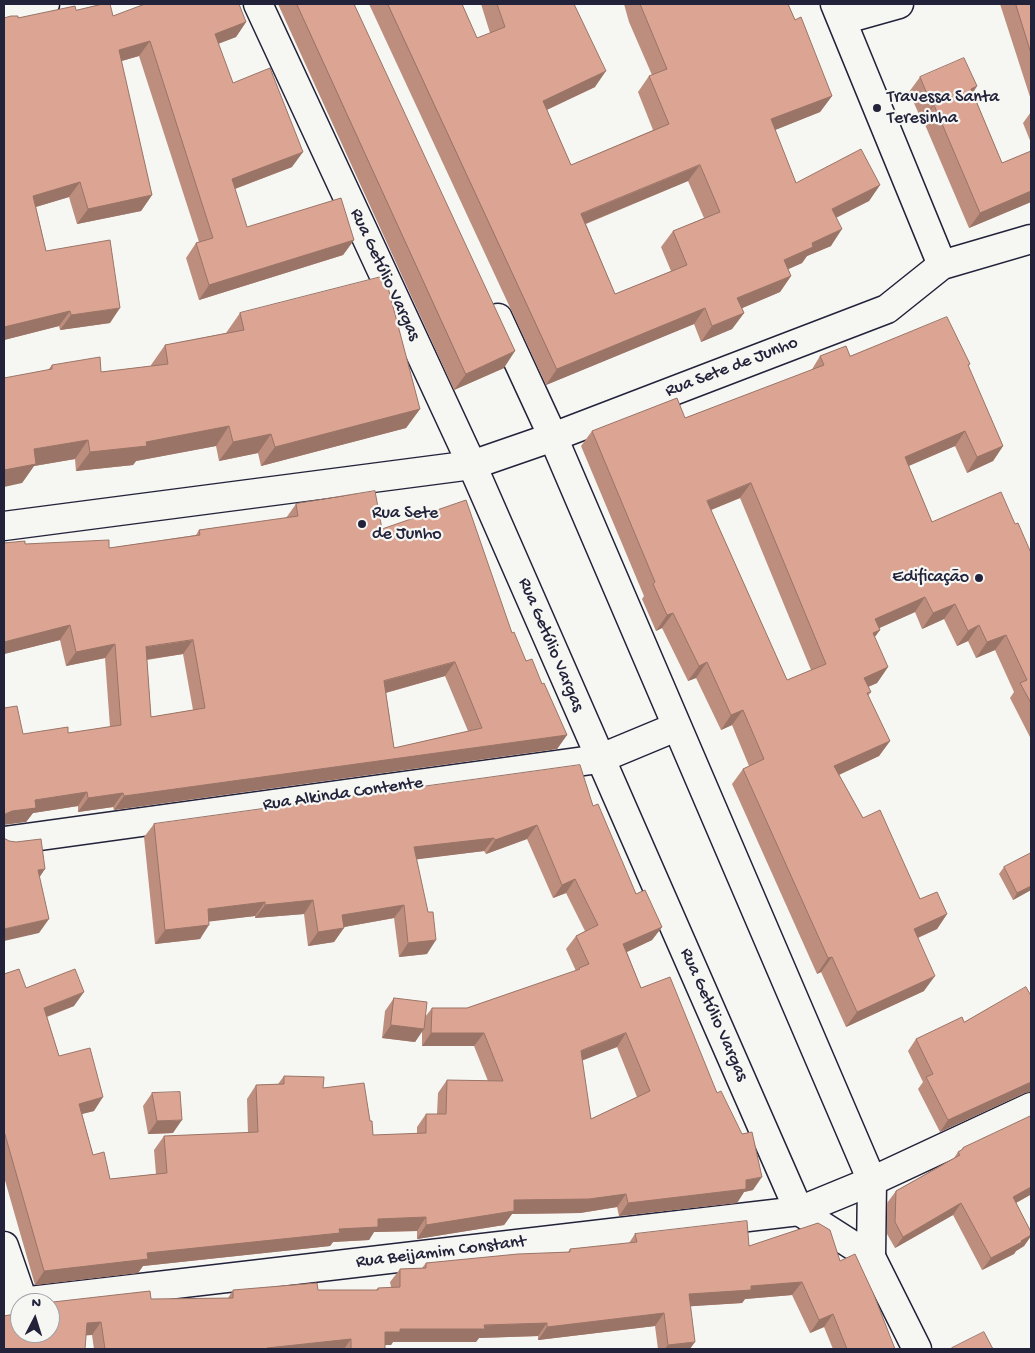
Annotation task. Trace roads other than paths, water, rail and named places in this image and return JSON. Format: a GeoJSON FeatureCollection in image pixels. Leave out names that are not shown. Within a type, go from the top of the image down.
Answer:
{"type":"FeatureCollection","features":[{"type":"Feature","properties":{"kind":"street"},"geometry":{"type":"LineString","coordinates":[[4,16],[45,4]]}},
{"type":"Feature","properties":{"kind":"street","name":"Rua Getúlio Vargas"},"geometry":{"type":"LineString","coordinates":[[258,4],[472,465],[799,1211]]}},
{"type":"Feature","properties":{"kind":"street"},"geometry":{"type":"LineString","coordinates":[[900,4],[838,12],[942,265]]}},
{"type":"Feature","properties":{"kind":"street","name":"Rua Sete de Junho"},"geometry":{"type":"LineString","coordinates":[[4,526],[472,465],[553,437],[887,309],[942,265],[1031,239]]}},
{"type":"Feature","properties":{"kind":"street"},"geometry":{"type":"LineString","coordinates":[[486,293],[553,437],[872,1181],[871,1257],[917,1349]]}},
{"type":"Feature","properties":{"kind":"street","name":"Rua Alkinda Contente"},"geometry":{"type":"LineString","coordinates":[[4,841],[600,759],[676,726]]}},
{"type":"Feature","properties":{"kind":"street","name":"Rua Beijamim Constant"},"geometry":{"type":"LineString","coordinates":[[60,1297],[799,1211],[872,1181],[1031,1107]]}},
{"type":"Feature","properties":{"kind":"street"},"geometry":{"type":"LineString","coordinates":[[799,1211],[871,1257]]}},
{"type":"Feature","properties":{"kind":"street"},"geometry":{"type":"LineString","coordinates":[[4,1246],[11,1293]]}},
{"type":"Feature","properties":{"kind":"place","name":"Travessa Santa Teresinha"},"geometry":{"type":"Point","coordinates":[877,108]}},
{"type":"Feature","properties":{"kind":"place","name":"Rua Sete de Junho"},"geometry":{"type":"Point","coordinates":[362,524]}},
{"type":"Feature","properties":{"kind":"place","name":"Edificação"},"geometry":{"type":"Point","coordinates":[979,578]}}]}
